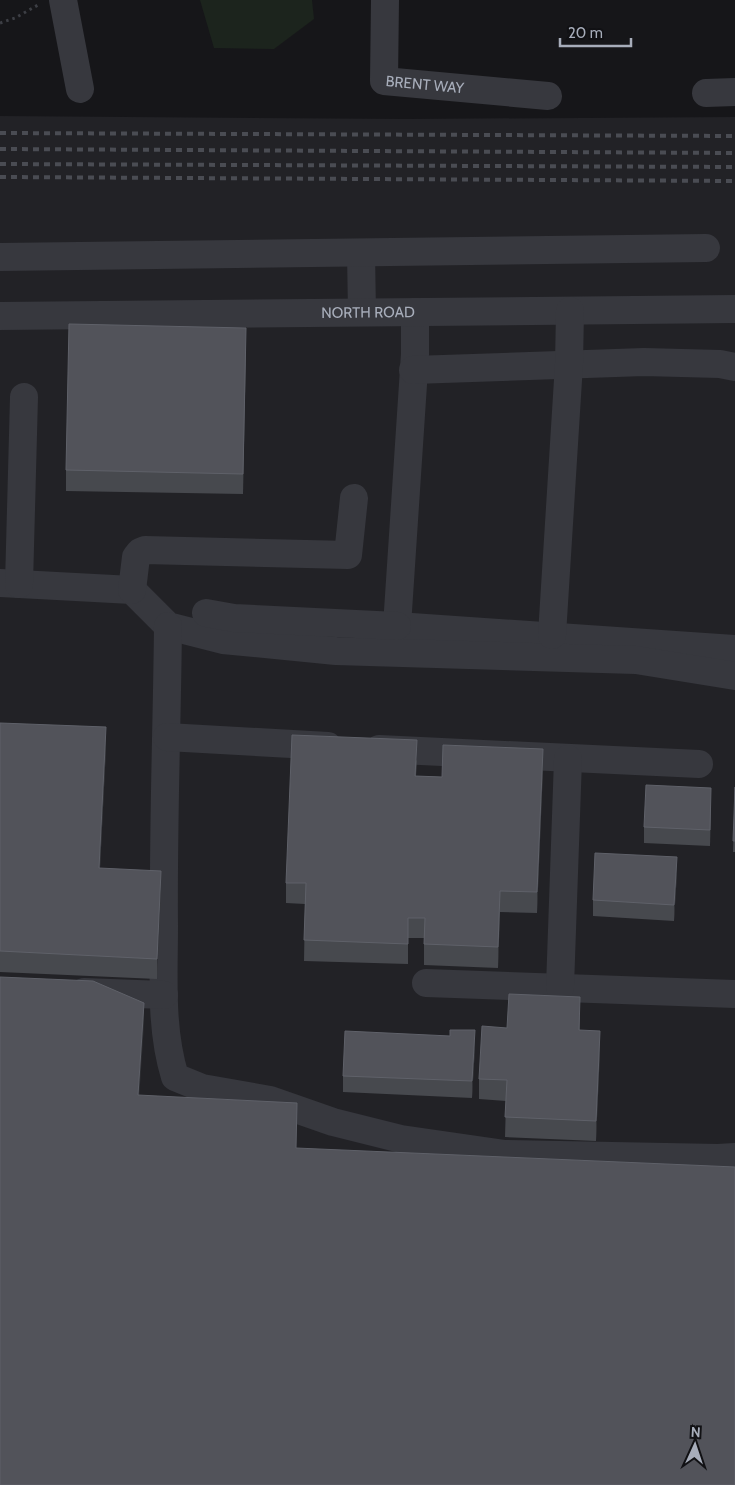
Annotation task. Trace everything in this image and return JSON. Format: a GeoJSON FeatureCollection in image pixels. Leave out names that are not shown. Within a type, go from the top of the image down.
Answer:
{"type":"FeatureCollection","features":[{"type":"Feature","properties":{"kind":"street"},"geometry":{"type":"LineString","coordinates":[[64,0],[80,90]]}},
{"type":"Feature","properties":{"kind":"street","name":"BRENT WAY"},"geometry":{"type":"LineString","coordinates":[[385,0],[384,81],[548,96]]}},
{"type":"Feature","properties":{"kind":"street"},"geometry":{"type":"LineString","coordinates":[[706,94],[735,92]]}},
{"type":"Feature","properties":{"kind":"street"},"geometry":{"type":"LineString","coordinates":[[0,258],[706,248]]}},
{"type":"Feature","properties":{"kind":"street"},"geometry":{"type":"LineString","coordinates":[[361,253],[362,312]]}},
{"type":"Feature","properties":{"kind":"street","name":"NORTH ROAD"},"geometry":{"type":"LineString","coordinates":[[0,316],[735,309]]}},
{"type":"Feature","properties":{"kind":"street"},"geometry":{"type":"LineString","coordinates":[[552,635],[569,364],[570,311]]}},
{"type":"Feature","properties":{"kind":"street"},"geometry":{"type":"LineString","coordinates":[[397,626],[413,370],[416,354],[415,312]]}},
{"type":"Feature","properties":{"kind":"street"},"geometry":{"type":"LineString","coordinates":[[413,370],[671,362],[720,364],[735,367]]}},
{"type":"Feature","properties":{"kind":"street"},"geometry":{"type":"LineString","coordinates":[[24,396],[9,583],[132,590],[168,626],[223,640],[336,651],[636,660],[735,676]]}},
{"type":"Feature","properties":{"kind":"street"},"geometry":{"type":"LineString","coordinates":[[132,590],[136,558],[140,552],[145,550],[348,554],[354,498]]}},
{"type":"Feature","properties":{"kind":"street"},"geometry":{"type":"LineString","coordinates":[[206,613],[234,618],[552,635],[735,649]]}},
{"type":"Feature","properties":{"kind":"street"},"geometry":{"type":"LineString","coordinates":[[168,626],[163,856],[164,995],[166,1050],[175,1077],[202,1088],[270,1100],[333,1122],[401,1139],[505,1154],[735,1157]]}},
{"type":"Feature","properties":{"kind":"street"},"geometry":{"type":"LineString","coordinates":[[167,737],[568,759],[699,764]]}},
{"type":"Feature","properties":{"kind":"street"},"geometry":{"type":"LineString","coordinates":[[560,987],[568,759]]}},
{"type":"Feature","properties":{"kind":"street"},"geometry":{"type":"LineString","coordinates":[[426,983],[735,994]]}},
{"type":"Feature","properties":{"kind":"street"},"geometry":{"type":"LineString","coordinates":[[58,991],[164,995]]}},
{"type":"Feature","properties":{"kind":"path"},"geometry":{"type":"LineString","coordinates":[[0,23],[15,18],[46,0]]}},
{"type":"Feature","properties":{"kind":"shaded area"},"geometry":{"type":"Polygon","coordinates":[[[200,0],[312,0],[314,19],[274,49],[214,48],[200,0]]]}},
{"type":"Feature","properties":{"kind":"shaded area"},"geometry":{"type":"Polygon","coordinates":[[[0,116],[406,119],[735,117],[735,1485],[0,1485],[0,116]]]}},
{"type":"Feature","properties":{"kind":"building"},"geometry":{"type":"Polygon","coordinates":[[[69,324],[246,328],[243,474],[66,470],[69,324]]]}},
{"type":"Feature","properties":{"kind":"building"},"geometry":{"type":"Polygon","coordinates":[[[0,723],[106,727],[99,868],[161,871],[157,959],[0,951],[0,723]]]}},
{"type":"Feature","properties":{"kind":"building"},"geometry":{"type":"Polygon","coordinates":[[[292,735],[417,740],[415,776],[442,777],[443,745],[543,749],[537,892],[500,891],[498,947],[424,944],[425,918],[408,918],[408,944],[304,940],[306,883],[286,883],[292,735]]]}},
{"type":"Feature","properties":{"kind":"building"},"geometry":{"type":"Polygon","coordinates":[[[646,785],[711,788],[710,830],[644,827],[646,785]]]}},
{"type":"Feature","properties":{"kind":"building"},"geometry":{"type":"Polygon","coordinates":[[[735,787],[735,841],[733,841],[735,787]]]}},
{"type":"Feature","properties":{"kind":"building"},"geometry":{"type":"Polygon","coordinates":[[[595,853],[677,857],[674,905],[593,900],[595,853]]]}},
{"type":"Feature","properties":{"kind":"building"},"geometry":{"type":"Polygon","coordinates":[[[0,977],[93,981],[144,1003],[138,1095],[297,1103],[296,1148],[735,1167],[735,1485],[0,1485],[0,977]]]}},
{"type":"Feature","properties":{"kind":"building"},"geometry":{"type":"Polygon","coordinates":[[[509,994],[580,997],[579,1030],[600,1031],[596,1121],[505,1117],[507,1080],[479,1079],[482,1026],[507,1028],[509,994]]]}},
{"type":"Feature","properties":{"kind":"building"},"geometry":{"type":"Polygon","coordinates":[[[450,1030],[475,1030],[472,1081],[343,1076],[345,1031],[450,1036],[450,1030]]]}},
{"type":"Feature","properties":{"kind":"railway"},"geometry":{"type":"LineString","coordinates":[[0,133],[735,136]]}},
{"type":"Feature","properties":{"kind":"railway"},"geometry":{"type":"LineString","coordinates":[[0,149],[735,153]]}},
{"type":"Feature","properties":{"kind":"railway"},"geometry":{"type":"LineString","coordinates":[[0,164],[735,167]]}},
{"type":"Feature","properties":{"kind":"railway"},"geometry":{"type":"LineString","coordinates":[[0,177],[735,181]]}}]}
